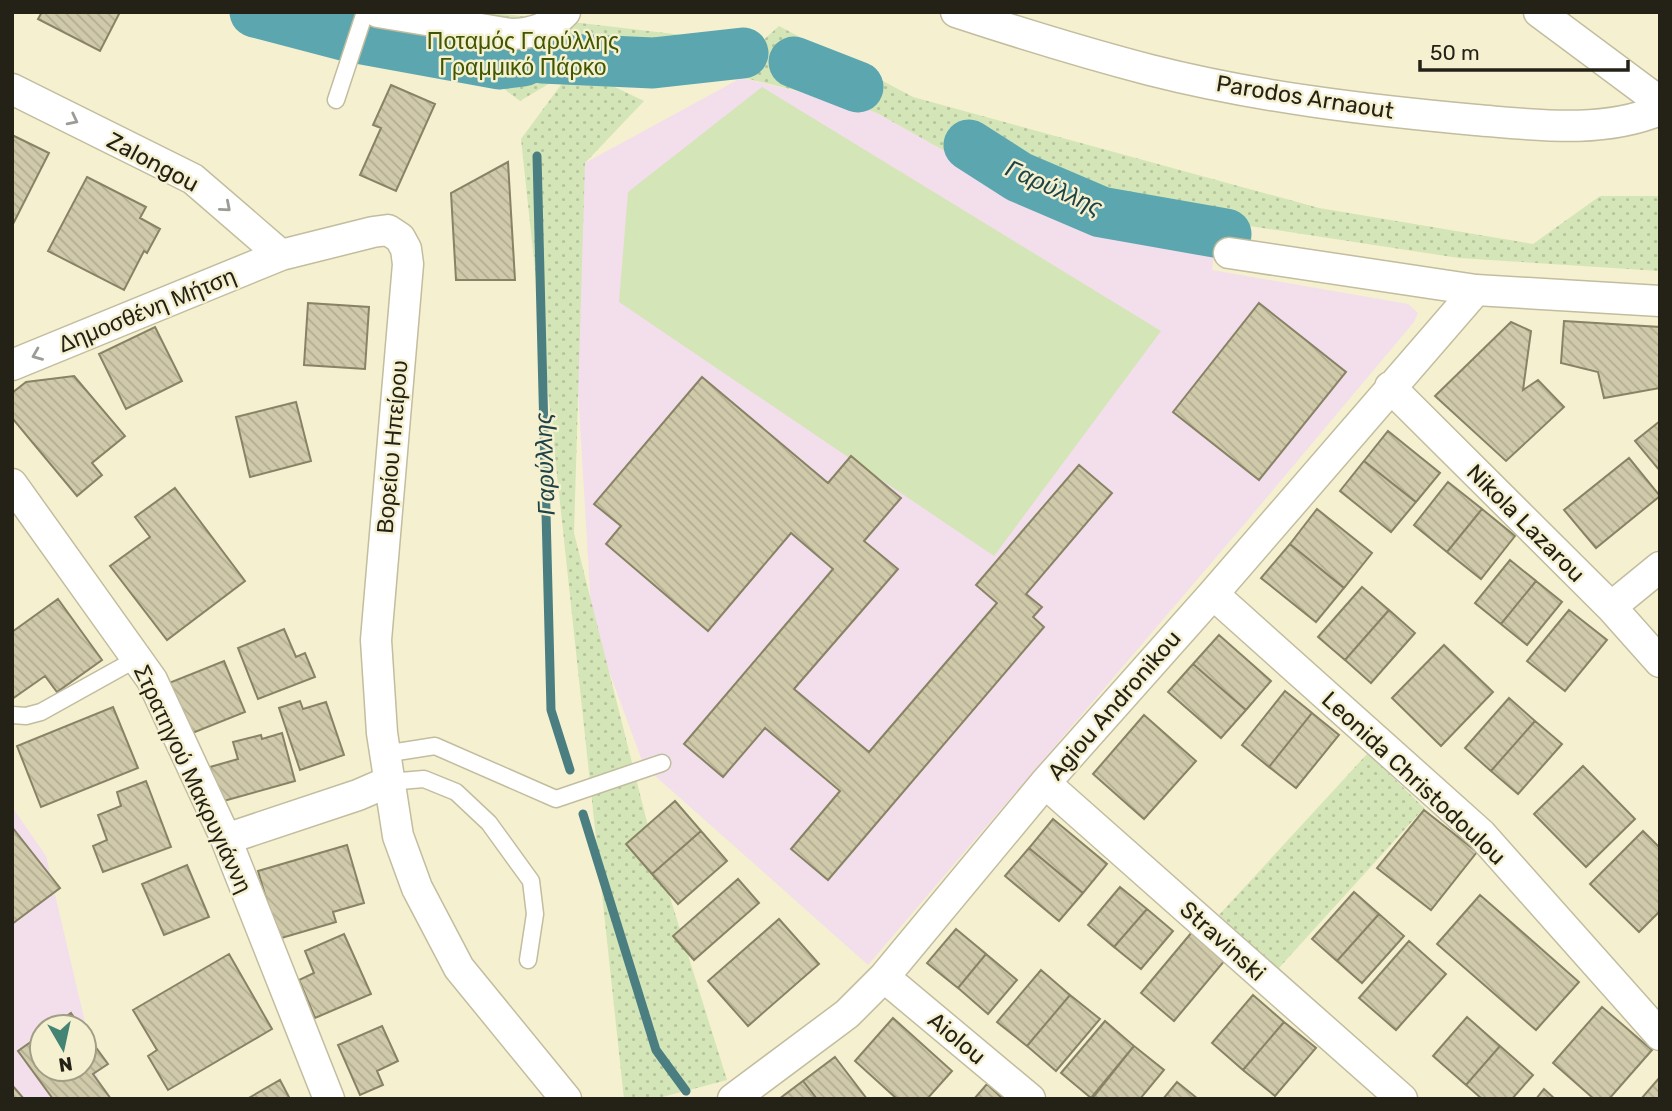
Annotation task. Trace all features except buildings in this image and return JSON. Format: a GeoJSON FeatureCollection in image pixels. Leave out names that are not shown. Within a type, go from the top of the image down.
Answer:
{"type":"FeatureCollection","features":[{"type":"Feature","properties":{"kind":"street"},"geometry":{"type":"LineString","coordinates":[[369,21],[525,34],[547,26],[565,12]]}},
{"type":"Feature","properties":{"kind":"street","name":"Parodos Arnaout"},"geometry":{"type":"LineString","coordinates":[[957,12],[1152,71],[1264,94],[1410,114],[1530,124],[1592,126],[1639,118],[1660,110]]}},
{"type":"Feature","properties":{"kind":"street"},"geometry":{"type":"LineString","coordinates":[[1539,12],[1660,102]]}},
{"type":"Feature","properties":{"kind":"street","name":"Zalongou"},"geometry":{"type":"LineString","coordinates":[[12,89],[193,179],[281,255]]}},
{"type":"Feature","properties":{"kind":"street","name":"Βορείου Ηπείρου"},"geometry":{"type":"LineString","coordinates":[[281,255],[388,230],[400,238],[406,249],[408,283],[376,640],[386,768],[398,836],[417,888],[459,968],[566,1099]]}},
{"type":"Feature","properties":{"kind":"street"},"geometry":{"type":"LineString","coordinates":[[1229,253],[1476,290],[1660,301]]}},
{"type":"Feature","properties":{"kind":"street","name":"Δημοσθένη Μήτση"},"geometry":{"type":"LineString","coordinates":[[12,365],[281,255]]}},
{"type":"Feature","properties":{"kind":"street","name":"Agiou Andronikou"},"geometry":{"type":"LineString","coordinates":[[733,1099],[847,1013],[884,977],[1045,783],[1476,290]]}},
{"type":"Feature","properties":{"kind":"street","name":"Nikola Lazarou"},"geometry":{"type":"LineString","coordinates":[[1390,387],[1611,607],[1660,662]]}},
{"type":"Feature","properties":{"kind":"street","name":"Στρατηγού Μακρυγιάννη"},"geometry":{"type":"LineString","coordinates":[[12,484],[152,680],[226,839],[329,1099]]}},
{"type":"Feature","properties":{"kind":"street"},"geometry":{"type":"LineString","coordinates":[[1611,607],[1660,567]]}},
{"type":"Feature","properties":{"kind":"street","name":"Leonida Christodoulou"},"geometry":{"type":"LineString","coordinates":[[1213,594],[1480,834],[1660,1035]]}},
{"type":"Feature","properties":{"kind":"street"},"geometry":{"type":"LineString","coordinates":[[226,839],[358,795],[386,768]]}},
{"type":"Feature","properties":{"kind":"street","name":"Stravinski"},"geometry":{"type":"LineString","coordinates":[[1045,783],[1402,1099]]}},
{"type":"Feature","properties":{"kind":"street","name":"Aiolou"},"geometry":{"type":"LineString","coordinates":[[884,977],[1030,1099]]}},
{"type":"Feature","properties":{"kind":"lane"},"geometry":{"type":"LineString","coordinates":[[336,100],[350,61],[369,21],[365,12]]}},
{"type":"Feature","properties":{"kind":"lane"},"geometry":{"type":"LineString","coordinates":[[12,715],[26,716],[41,712],[138,658]]}},
{"type":"Feature","properties":{"kind":"lane"},"geometry":{"type":"LineString","coordinates":[[386,768],[435,746],[556,799],[662,763]]}},
{"type":"Feature","properties":{"kind":"lane"},"geometry":{"type":"LineString","coordinates":[[386,768],[456,792],[489,823],[531,881],[536,914],[528,960]]}},
{"type":"Feature","properties":{"kind":"shaded area"},"geometry":{"type":"Polygon","coordinates":[[[741,78],[848,103],[877,113],[943,150],[1101,210],[1217,232],[1212,270],[1408,304],[1418,313],[1414,322],[1247,521],[868,965],[644,766],[592,625],[574,322],[585,163],[741,78]]]}},
{"type":"Feature","properties":{"kind":"shaded area"},"geometry":{"type":"Polygon","coordinates":[[[12,807],[46,856],[83,1013],[28,1013],[28,1083],[98,1083],[98,1078],[103,1099],[12,1099],[12,807]]]}},
{"type":"Feature","properties":{"kind":"green space","name":"Ποταμός Γαρύλλης Γραμμικό Πάρκο"},"geometry":{"type":"Polygon","coordinates":[[[321,12],[487,12],[759,44],[779,26],[913,97],[1319,208],[1533,244],[1600,196],[1660,196],[1660,271],[1459,258],[1165,213],[943,150],[877,113],[848,103],[686,64],[575,68],[644,101],[585,163],[574,533],[649,830],[727,1080],[655,1099],[624,1099],[521,139],[572,70],[520,101],[475,67],[448,77],[321,12]]]}},
{"type":"Feature","properties":{"kind":"green space"},"geometry":{"type":"Polygon","coordinates":[[[762,87],[1161,331],[994,556],[619,302],[628,192],[762,87]]]}},
{"type":"Feature","properties":{"kind":"green space"},"geometry":{"type":"Polygon","coordinates":[[[1368,753],[1424,808],[1278,969],[1219,915],[1368,753]]]}},
{"type":"Feature","properties":{"kind":"waterway","name":"Γαρύλλης"},"geometry":{"type":"LineString","coordinates":[[255,12],[351,37],[499,64],[523,61]]}},
{"type":"Feature","properties":{"kind":"waterway","name":"Γαρύλλης"},"geometry":{"type":"LineString","coordinates":[[542,58],[653,63],[743,53]]}},
{"type":"Feature","properties":{"kind":"waterway","name":"Γαρύλλης"},"geometry":{"type":"LineString","coordinates":[[794,62],[858,87]]}},
{"type":"Feature","properties":{"kind":"waterway","name":"Γαρύλλης"},"geometry":{"type":"LineString","coordinates":[[969,145],[1019,177],[1101,212],[1226,234]]}},
{"type":"Feature","properties":{"kind":"waterway","name":"Γαρύλλης"},"geometry":{"type":"LineString","coordinates":[[537,156],[551,710],[570,770]]}},
{"type":"Feature","properties":{"kind":"waterway","name":"Γαρύλλης"},"geometry":{"type":"LineString","coordinates":[[583,814],[656,1050],[686,1091]]}}]}
